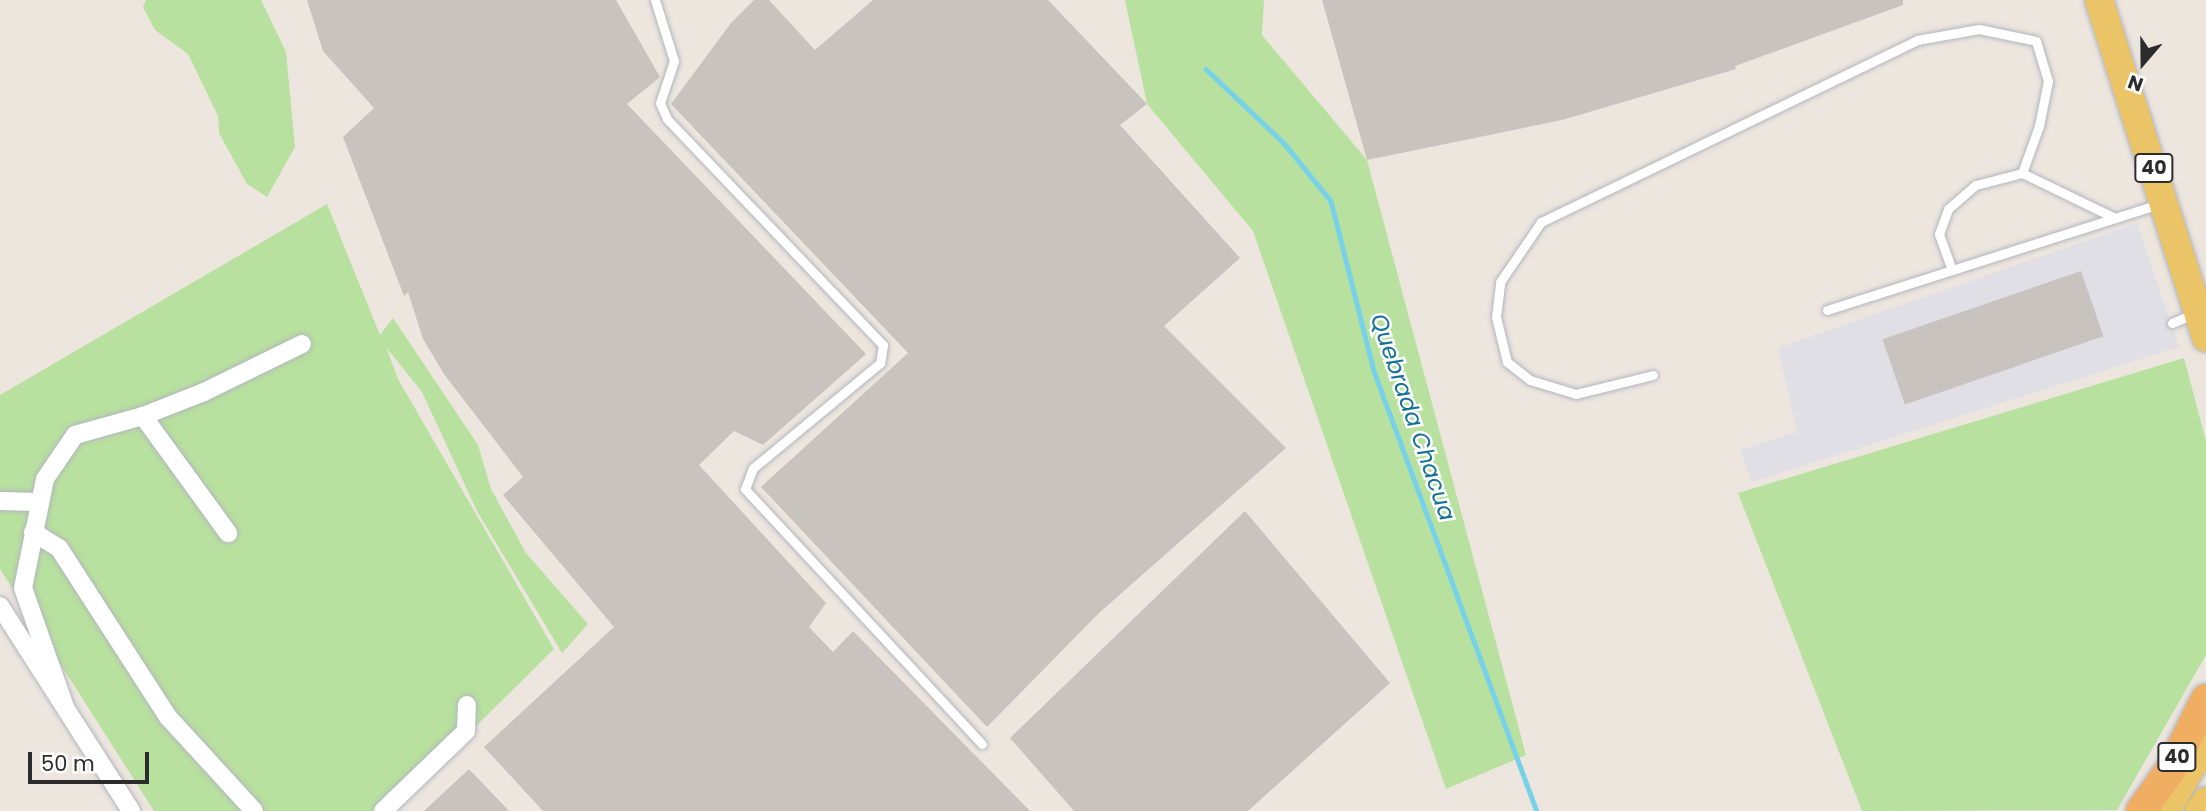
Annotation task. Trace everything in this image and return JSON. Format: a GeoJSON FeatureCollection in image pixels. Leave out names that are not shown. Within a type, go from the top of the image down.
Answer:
{"type":"FeatureCollection","features":[{"type":"Feature","properties":{"kind":"highway","name":"40"},"geometry":{"type":"LineString","coordinates":[[2141,811],[2171,769],[2206,699]]}},
{"type":"Feature","properties":{"kind":"main road","name":"40"},"geometry":{"type":"LineString","coordinates":[[2099,0],[2202,325]]}},
{"type":"Feature","properties":{"kind":"main road"},"geometry":{"type":"LineString","coordinates":[[2166,811],[2206,742]]}},
{"type":"Feature","properties":{"kind":"main road","name":"40"},"geometry":{"type":"LineString","coordinates":[[2199,811],[2206,801]]}},
{"type":"Feature","properties":{"kind":"street"},"geometry":{"type":"LineString","coordinates":[[65,708],[23,588],[45,479],[75,435],[143,416],[302,344]]}},
{"type":"Feature","properties":{"kind":"street"},"geometry":{"type":"LineString","coordinates":[[143,416],[228,533]]}},
{"type":"Feature","properties":{"kind":"street"},"geometry":{"type":"LineString","coordinates":[[0,501],[40,502]]}},
{"type":"Feature","properties":{"kind":"street"},"geometry":{"type":"LineString","coordinates":[[33,531],[59,548],[168,717],[254,811]]}},
{"type":"Feature","properties":{"kind":"street"},"geometry":{"type":"LineString","coordinates":[[0,606],[131,811]]}},
{"type":"Feature","properties":{"kind":"street"},"geometry":{"type":"LineString","coordinates":[[383,811],[466,731],[467,705]]}},
{"type":"Feature","properties":{"kind":"lane"},"geometry":{"type":"LineString","coordinates":[[655,0],[674,61],[660,103],[667,119],[883,345],[880,363],[753,468],[745,489],[982,744]]}},
{"type":"Feature","properties":{"kind":"lane"},"geometry":{"type":"LineString","coordinates":[[1653,375],[1576,394],[1530,380],[1507,362],[1496,317],[1500,282],[1541,222],[1917,40],[1979,29],[2036,41],[2048,81],[2039,126],[2022,173]]}},
{"type":"Feature","properties":{"kind":"lane"},"geometry":{"type":"LineString","coordinates":[[1952,270],[1939,234],[1948,209],[1976,186],[2022,173],[2115,218]]}},
{"type":"Feature","properties":{"kind":"lane"},"geometry":{"type":"LineString","coordinates":[[1827,310],[2164,203]]}},
{"type":"Feature","properties":{"kind":"lane"},"geometry":{"type":"LineString","coordinates":[[2172,323],[2202,325]]}},
{"type":"Feature","properties":{"kind":"shaded area"},"geometry":{"type":"Polygon","coordinates":[[[2137,223],[2179,347],[1752,482],[1740,450],[1797,432],[1778,348],[2137,223]]]}},
{"type":"Feature","properties":{"kind":"green space"},"geometry":{"type":"Polygon","coordinates":[[[146,0],[261,0],[286,52],[295,147],[267,197],[247,184],[219,133],[218,116],[188,54],[155,30],[143,7],[146,0]]]}},
{"type":"Feature","properties":{"kind":"green space"},"geometry":{"type":"Polygon","coordinates":[[[1125,0],[1264,0],[1262,35],[1367,160],[1526,755],[1446,789],[1253,231],[1147,104],[1125,0]]]}},
{"type":"Feature","properties":{"kind":"green space"},"geometry":{"type":"Polygon","coordinates":[[[327,204],[380,335],[393,318],[478,445],[491,489],[526,553],[588,624],[562,653],[477,511],[422,392],[386,347],[398,379],[554,649],[390,811],[154,811],[0,569],[0,395],[327,204]]]}},
{"type":"Feature","properties":{"kind":"green space"},"geometry":{"type":"Polygon","coordinates":[[[2184,358],[2206,441],[2206,655],[2117,810],[1862,811],[1738,493],[2184,358]]]}},
{"type":"Feature","properties":{"kind":"building"},"geometry":{"type":"Polygon","coordinates":[[[307,0],[616,0],[660,77],[627,104],[866,354],[763,445],[734,431],[699,465],[826,603],[809,627],[833,652],[853,631],[1030,811],[543,811],[484,747],[614,627],[503,495],[523,477],[444,374],[423,339],[408,292],[404,296],[343,137],[374,108],[323,51],[307,0]]]}},
{"type":"Feature","properties":{"kind":"building"},"geometry":{"type":"Polygon","coordinates":[[[754,0],[769,0],[815,50],[873,0],[1048,0],[1147,104],[1120,125],[1240,258],[1164,326],[1286,448],[1099,613],[987,727],[761,487],[908,353],[671,104],[731,23],[754,0]]]}},
{"type":"Feature","properties":{"kind":"building"},"geometry":{"type":"Polygon","coordinates":[[[1322,0],[1903,0],[1903,5],[1735,66],[1736,69],[1562,120],[1367,160],[1322,0]]]}},
{"type":"Feature","properties":{"kind":"building"},"geometry":{"type":"Polygon","coordinates":[[[2081,271],[2103,336],[1905,405],[1882,339],[2081,271]]]}},
{"type":"Feature","properties":{"kind":"building"},"geometry":{"type":"Polygon","coordinates":[[[1245,511],[1390,683],[1248,811],[1074,811],[1010,738],[1245,511]]]}},
{"type":"Feature","properties":{"kind":"building"},"geometry":{"type":"Polygon","coordinates":[[[469,769],[509,811],[424,811],[469,769]]]}},
{"type":"Feature","properties":{"kind":"waterway","name":"Quebrada Chacua"},"geometry":{"type":"LineString","coordinates":[[1206,69],[1284,143],[1331,201],[1374,371],[1537,811]]}}]}
